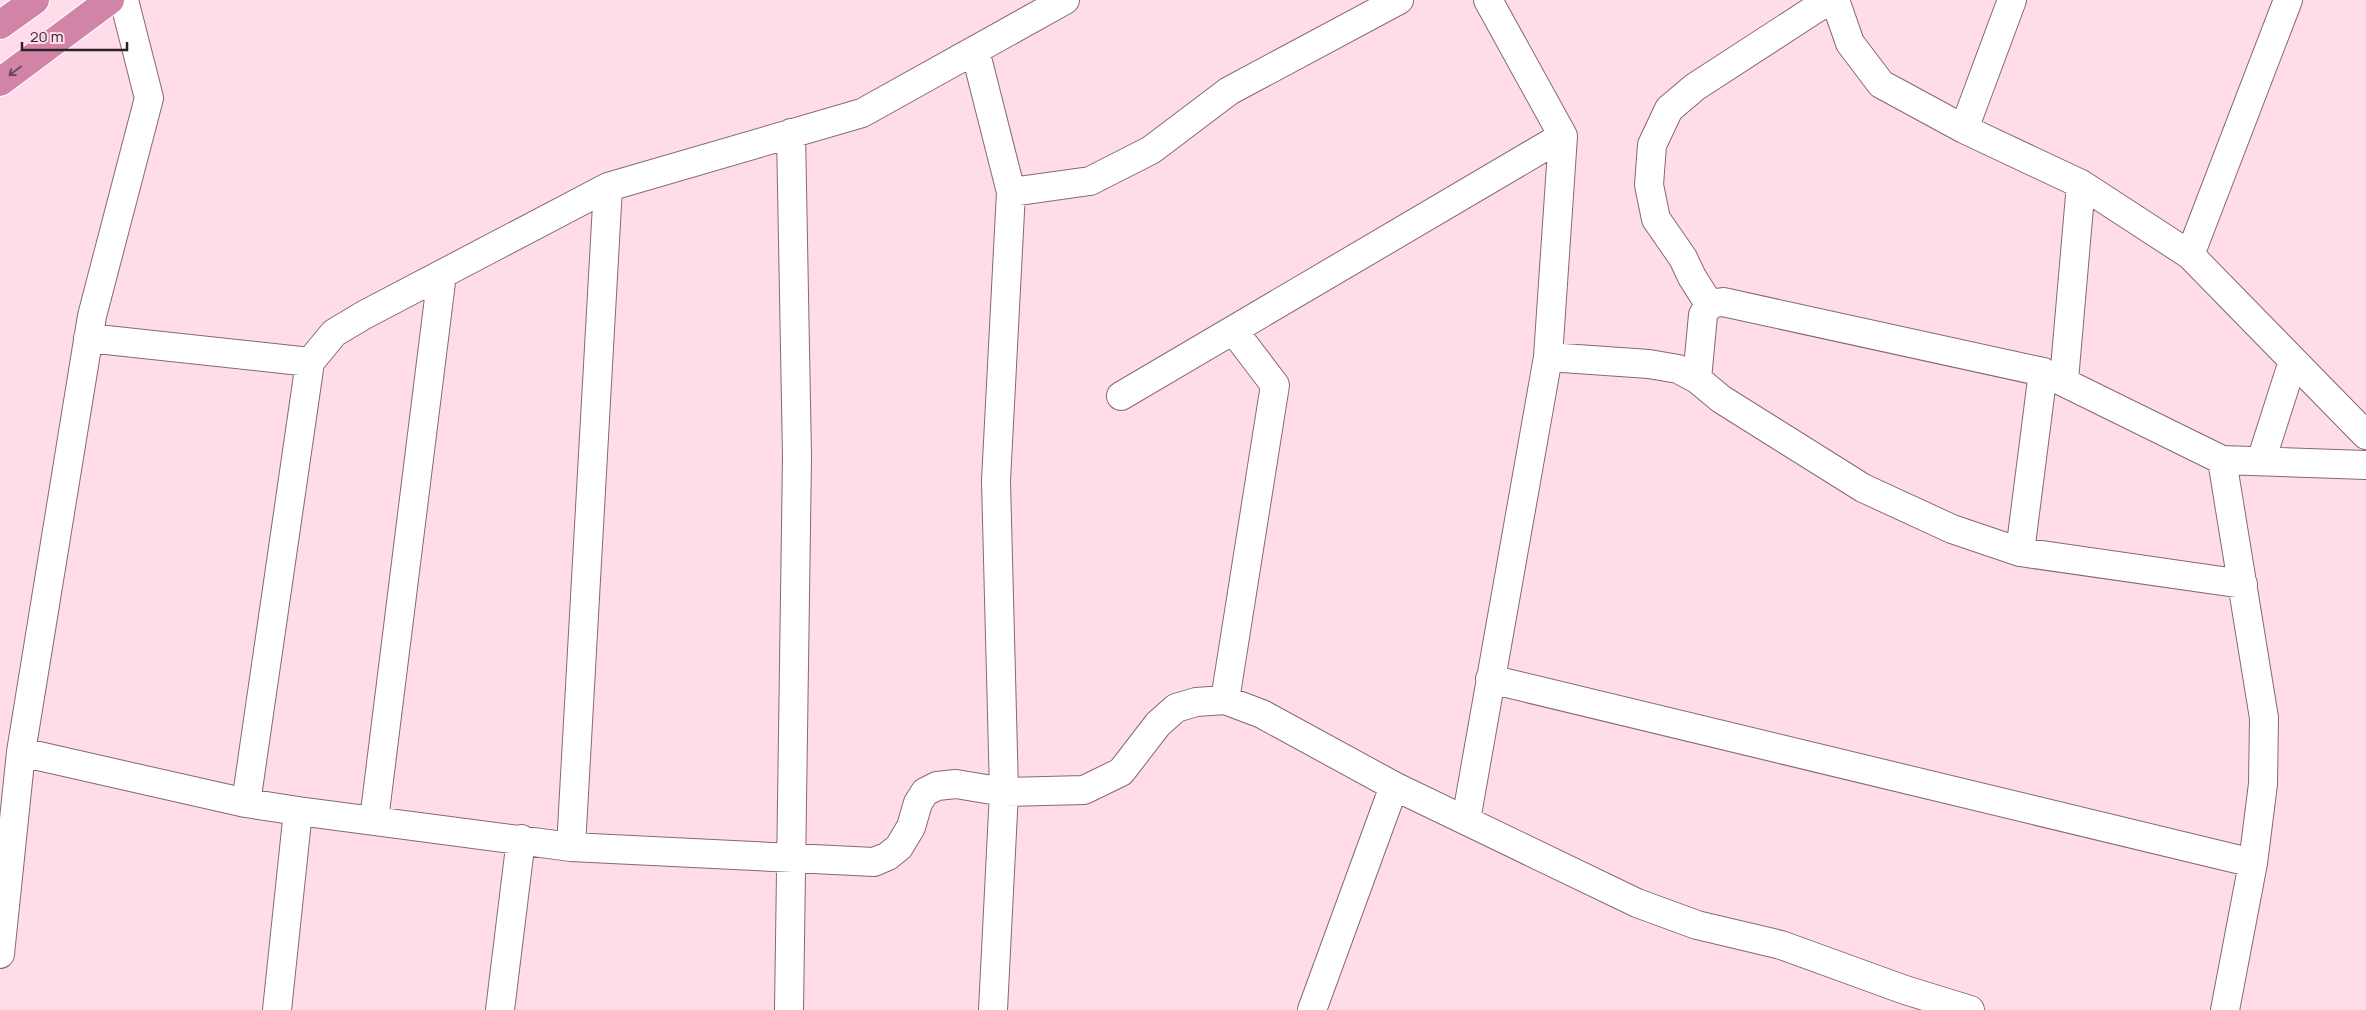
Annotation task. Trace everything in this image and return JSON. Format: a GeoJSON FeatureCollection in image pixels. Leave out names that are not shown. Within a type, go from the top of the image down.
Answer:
{"type":"FeatureCollection","features":[{"type":"Feature","properties":{"kind":"highway"},"geometry":{"type":"LineString","coordinates":[[0,25],[35,0]]}},
{"type":"Feature","properties":{"kind":"highway"},"geometry":{"type":"LineString","coordinates":[[0,82],[110,0]]}},
{"type":"Feature","properties":{"kind":"street"},"geometry":{"type":"LineString","coordinates":[[0,954],[21,752],[88,338],[92,316],[149,98],[124,0]]}},
{"type":"Feature","properties":{"kind":"street"},"geometry":{"type":"LineString","coordinates":[[246,803],[310,362],[334,334],[442,274],[608,188],[862,113],[1066,0]]}},
{"type":"Feature","properties":{"kind":"street"},"geometry":{"type":"LineString","coordinates":[[1011,192],[1090,181],[1151,150],[1229,91],[1399,0]]}},
{"type":"Feature","properties":{"kind":"street"},"geometry":{"type":"LineString","coordinates":[[1466,820],[1548,357],[1563,136],[1488,0]]}},
{"type":"Feature","properties":{"kind":"street"},"geometry":{"type":"LineString","coordinates":[[1709,304],[1692,277],[1683,258],[1656,219],[1648,185],[1652,145],[1669,109],[1695,87],[1829,0]]}},
{"type":"Feature","properties":{"kind":"street"},"geometry":{"type":"LineString","coordinates":[[1835,0],[1850,43],[1881,84],[1964,129],[2081,184],[2190,255],[2366,435]]}},
{"type":"Feature","properties":{"kind":"street"},"geometry":{"type":"LineString","coordinates":[[1964,129],[2012,0]]}},
{"type":"Feature","properties":{"kind":"street"},"geometry":{"type":"LineString","coordinates":[[2190,255],[2288,0]]}},
{"type":"Feature","properties":{"kind":"street"},"geometry":{"type":"LineString","coordinates":[[975,50],[1011,192],[996,481],[1004,792],[993,1010]]}},
{"type":"Feature","properties":{"kind":"street"},"geometry":{"type":"LineString","coordinates":[[789,1010],[797,457],[791,133]]}},
{"type":"Feature","properties":{"kind":"street"},"geometry":{"type":"LineString","coordinates":[[1121,396],[1563,136]]}},
{"type":"Feature","properties":{"kind":"street"},"geometry":{"type":"LineString","coordinates":[[2020,552],[2053,376],[2081,184]]}},
{"type":"Feature","properties":{"kind":"street"},"geometry":{"type":"LineString","coordinates":[[572,847],[608,188]]}},
{"type":"Feature","properties":{"kind":"street"},"geometry":{"type":"LineString","coordinates":[[374,820],[442,274]]}},
{"type":"Feature","properties":{"kind":"street"},"geometry":{"type":"LineString","coordinates":[[1709,304],[1723,302],[2053,376],[2222,460],[2366,465]]}},
{"type":"Feature","properties":{"kind":"street"},"geometry":{"type":"LineString","coordinates":[[1697,379],[1704,314],[1709,304]]}},
{"type":"Feature","properties":{"kind":"street"},"geometry":{"type":"LineString","coordinates":[[1225,700],[1275,385],[1233,330]]}},
{"type":"Feature","properties":{"kind":"street"},"geometry":{"type":"LineString","coordinates":[[88,338],[310,362]]}},
{"type":"Feature","properties":{"kind":"street"},"geometry":{"type":"LineString","coordinates":[[1548,357],[1649,364],[1678,369],[1697,379],[1721,399],[1863,488],[1952,528],[2020,552],[2243,584]]}},
{"type":"Feature","properties":{"kind":"street"},"geometry":{"type":"LineString","coordinates":[[2261,461],[2293,361]]}},
{"type":"Feature","properties":{"kind":"street"},"geometry":{"type":"LineString","coordinates":[[2222,460],[2264,718],[2263,784],[2253,863],[2228,1009]]}},
{"type":"Feature","properties":{"kind":"street"},"geometry":{"type":"LineString","coordinates":[[1490,679],[2253,863]]}},
{"type":"Feature","properties":{"kind":"street"},"geometry":{"type":"LineString","coordinates":[[21,752],[246,803],[298,812],[374,820],[572,847],[792,856],[857,863],[874,862],[888,856],[898,846],[911,827],[918,803],[925,792],[937,786],[956,784],[1004,792],[1084,790],[1122,772],[1158,724],[1176,708],[1196,702],[1225,700],[1262,714],[1394,786],[1637,903],[1697,924],[1782,945],[1905,990],[1970,1010]]}},
{"type":"Feature","properties":{"kind":"street"},"geometry":{"type":"LineString","coordinates":[[1312,1010],[1394,786]]}},
{"type":"Feature","properties":{"kind":"street"},"geometry":{"type":"LineString","coordinates":[[278,1010],[298,812]]}},
{"type":"Feature","properties":{"kind":"street"},"geometry":{"type":"LineString","coordinates":[[500,1010],[521,839]]}}]}
